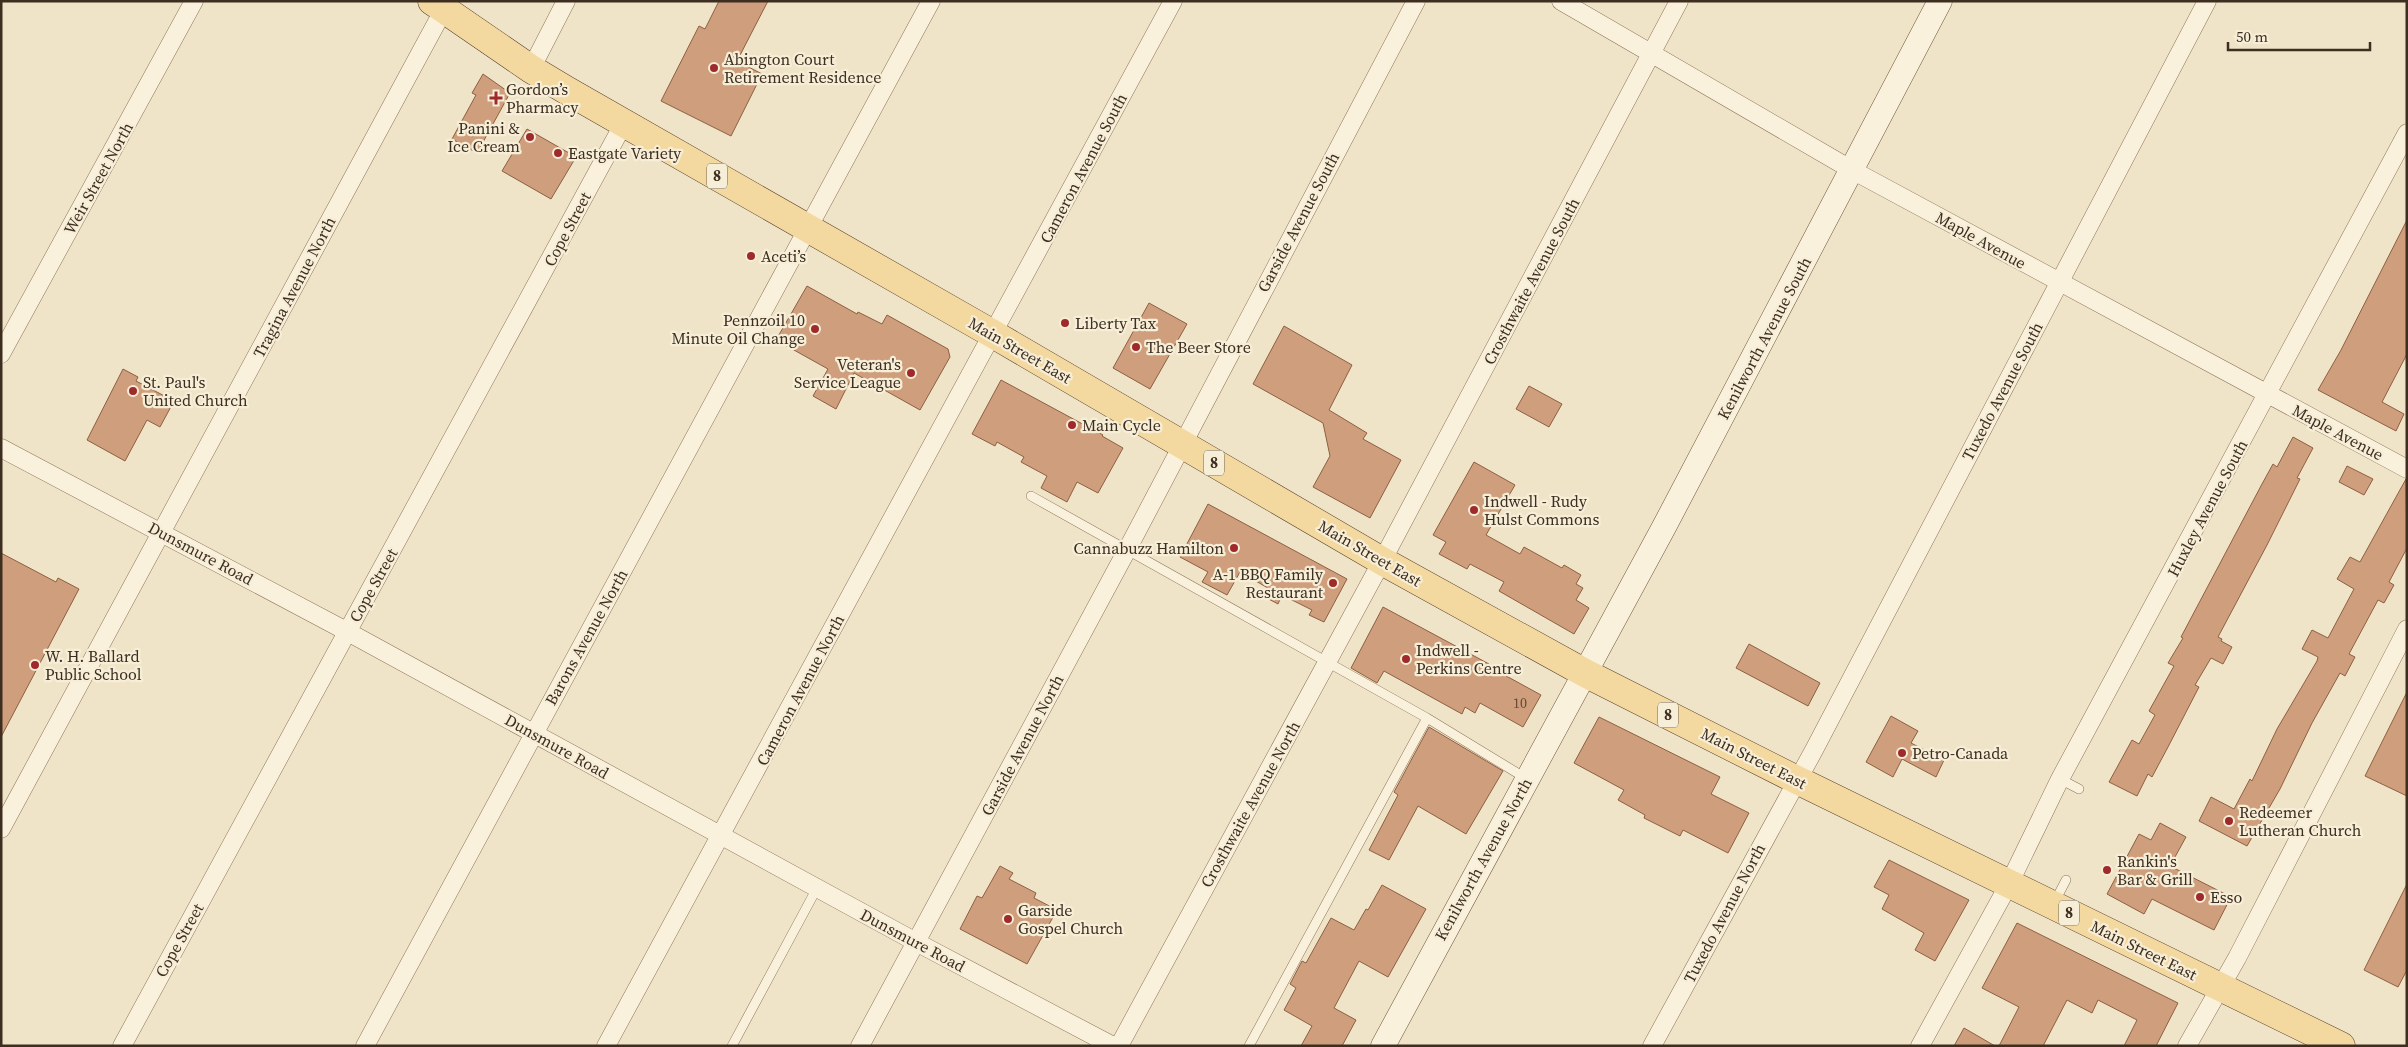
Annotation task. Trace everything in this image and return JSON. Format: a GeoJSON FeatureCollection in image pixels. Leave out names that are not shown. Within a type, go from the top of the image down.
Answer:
{"type":"FeatureCollection","features":[{"type":"Feature","properties":{"kind":"main road","name":"Kenilworth Avenue South"},"geometry":{"type":"LineString","coordinates":[[1585,673],[1940,1]]}},
{"type":"Feature","properties":{"kind":"main road","name":"Main Street East"},"geometry":{"type":"LineString","coordinates":[[438,5],[531,69],[993,334],[1382,562],[1585,673],[1797,780],[2341,1046]]}},
{"type":"Feature","properties":{"kind":"main road","name":"Kenilworth Avenue North"},"geometry":{"type":"LineString","coordinates":[[1383,1046],[1585,673]]}},
{"type":"Feature","properties":{"kind":"street","name":"Weir Street North"},"geometry":{"type":"LineString","coordinates":[[1,354],[194,1]]}},
{"type":"Feature","properties":{"kind":"street"},"geometry":{"type":"LineString","coordinates":[[531,69],[566,1]]}},
{"type":"Feature","properties":{"kind":"street","name":"Barons Avenue North"},"geometry":{"type":"LineString","coordinates":[[364,1046],[533,733],[810,229],[932,1]]}},
{"type":"Feature","properties":{"kind":"street","name":"Cameron Avenue South"},"geometry":{"type":"LineString","coordinates":[[993,334],[1173,1]]}},
{"type":"Feature","properties":{"kind":"street","name":"Garside Avenue South"},"geometry":{"type":"LineString","coordinates":[[1182,444],[1416,1]]}},
{"type":"Feature","properties":{"kind":"street","name":"Maple Avenue"},"geometry":{"type":"LineString","coordinates":[[1561,1],[1852,170],[2407,469]]}},
{"type":"Feature","properties":{"kind":"street","name":"Crosthwaite Avenue South"},"geometry":{"type":"LineString","coordinates":[[1382,562],[1679,1]]}},
{"type":"Feature","properties":{"kind":"street","name":"Tuxedo Avenue South"},"geometry":{"type":"LineString","coordinates":[[1797,780],[2207,1]]}},
{"type":"Feature","properties":{"kind":"street","name":"Tragina Avenue North"},"geometry":{"type":"LineString","coordinates":[[1,829],[161,532],[438,5]]}},
{"type":"Feature","properties":{"kind":"street","name":"Cope Street"},"geometry":{"type":"LineString","coordinates":[[122,1046],[624,123]]}},
{"type":"Feature","properties":{"kind":"street","name":"Huxley Avenue South"},"geometry":{"type":"LineString","coordinates":[[1920,1046],[2009,884],[2060,779],[2268,395],[2407,133]]}},
{"type":"Feature","properties":{"kind":"street","name":"Cameron Avenue North"},"geometry":{"type":"LineString","coordinates":[[606,1046],[993,334]]}},
{"type":"Feature","properties":{"kind":"street","name":"Garside Avenue North"},"geometry":{"type":"LineString","coordinates":[[860,1046],[1182,444]]}},
{"type":"Feature","properties":{"kind":"street","name":"Dunsmure Road"},"geometry":{"type":"LineString","coordinates":[[1,448],[348,632],[916,942],[1113,1046]]}},
{"type":"Feature","properties":{"kind":"street","name":"Crosthwaite Avenue North"},"geometry":{"type":"LineString","coordinates":[[1119,1046],[1382,562]]}},
{"type":"Feature","properties":{"kind":"street"},"geometry":{"type":"LineString","coordinates":[[2186,1046],[2221,987],[2407,629]]}},
{"type":"Feature","properties":{"kind":"street","name":"Tuxedo Avenue North"},"geometry":{"type":"LineString","coordinates":[[1652,1046],[1797,780]]}},
{"type":"Feature","properties":{"kind":"lane"},"geometry":{"type":"LineString","coordinates":[[1031,496],[1427,718],[1527,779]]}},
{"type":"Feature","properties":{"kind":"lane"},"geometry":{"type":"LineString","coordinates":[[1249,1046],[1427,718]]}},
{"type":"Feature","properties":{"kind":"lane"},"geometry":{"type":"LineString","coordinates":[[2060,779],[2079,789]]}},
{"type":"Feature","properties":{"kind":"lane"},"geometry":{"type":"LineString","coordinates":[[2053,905],[2066,880]]}},
{"type":"Feature","properties":{"kind":"lane"},"geometry":{"type":"LineString","coordinates":[[732,1046],[817,888]]}},
{"type":"Feature","properties":{"kind":"building","name":"Abington Court Retirement Residence"},"geometry":{"type":"Polygon","coordinates":[[[719,1],[768,1],[737,61],[762,74],[731,136],[661,101],[699,26],[705,29],[719,1]]]}},
{"type":"Feature","properties":{"kind":"building"},"geometry":{"type":"Polygon","coordinates":[[[483,74],[510,93],[477,153],[452,139],[476,95],[472,93],[483,74]]]}},
{"type":"Feature","properties":{"kind":"building"},"geometry":{"type":"Polygon","coordinates":[[[527,129],[576,157],[551,199],[502,171],[527,129]]]}},
{"type":"Feature","properties":{"kind":"building"},"geometry":{"type":"Polygon","coordinates":[[[2407,220],[2407,354],[2382,402],[2404,414],[2396,431],[2318,390],[2341,350],[2407,220]]]}},
{"type":"Feature","properties":{"kind":"building"},"geometry":{"type":"Polygon","coordinates":[[[807,286],[857,314],[858,312],[882,324],[887,315],[948,349],[950,357],[920,410],[854,373],[836,409],[813,396],[828,369],[776,340],[807,286]]]}},
{"type":"Feature","properties":{"kind":"building"},"geometry":{"type":"Polygon","coordinates":[[[1149,303],[1187,324],[1150,389],[1113,368],[1149,303]]]}},
{"type":"Feature","properties":{"kind":"building"},"geometry":{"type":"Polygon","coordinates":[[[1284,326],[1352,365],[1329,410],[1367,433],[1363,439],[1401,460],[1370,518],[1313,487],[1330,456],[1323,423],[1253,384],[1284,326]]]}},
{"type":"Feature","properties":{"kind":"building"},"geometry":{"type":"Polygon","coordinates":[[[123,369],[138,377],[136,381],[174,401],[160,427],[147,420],[125,461],[87,440],[123,369]]]}},
{"type":"Feature","properties":{"kind":"building"},"geometry":{"type":"Polygon","coordinates":[[[1001,380],[1103,435],[1123,448],[1098,493],[1077,482],[1067,502],[1041,488],[1047,476],[1021,462],[1024,457],[997,442],[995,446],[972,434],[1001,380]]]}},
{"type":"Feature","properties":{"kind":"building"},"geometry":{"type":"Polygon","coordinates":[[[1529,386],[1562,404],[1549,427],[1516,409],[1529,386]]]}},
{"type":"Feature","properties":{"kind":"building"},"geometry":{"type":"Polygon","coordinates":[[[2293,437],[2313,448],[2297,478],[2300,479],[2267,545],[2218,637],[2222,639],[2221,641],[2232,647],[2223,664],[2211,658],[2195,685],[2199,687],[2152,777],[2148,774],[2137,796],[2109,782],[2132,740],[2139,744],[2155,715],[2149,711],[2174,666],[2168,663],[2183,638],[2181,637],[2273,464],[2277,467],[2293,437]]]}},
{"type":"Feature","properties":{"kind":"building"},"geometry":{"type":"Polygon","coordinates":[[[1474,462],[1515,485],[1486,535],[1520,554],[1524,547],[1562,568],[1564,565],[1581,575],[1576,584],[1583,588],[1576,600],[1589,608],[1574,634],[1499,591],[1504,582],[1470,564],[1467,569],[1439,554],[1446,542],[1433,535],[1474,462]]]}},
{"type":"Feature","properties":{"kind":"building"},"geometry":{"type":"Polygon","coordinates":[[[2347,466],[2373,479],[2364,495],[2339,482],[2347,466]]]}},
{"type":"Feature","properties":{"kind":"building"},"geometry":{"type":"Polygon","coordinates":[[[2406,479],[2407,548],[2389,582],[2394,585],[2384,603],[2378,600],[2349,654],[2355,657],[2345,676],[2340,673],[2312,723],[2280,789],[2247,846],[2199,821],[2211,797],[2234,809],[2250,779],[2252,781],[2277,729],[2317,661],[2318,657],[2302,649],[2312,630],[2328,638],[2354,589],[2337,579],[2350,557],[2360,562],[2406,479]]]}},
{"type":"Feature","properties":{"kind":"building"},"geometry":{"type":"Polygon","coordinates":[[[1208,504],[1347,579],[1324,622],[1309,615],[1312,610],[1282,595],[1278,604],[1263,596],[1268,588],[1240,572],[1227,595],[1202,582],[1208,572],[1180,557],[1208,504]]]}},
{"type":"Feature","properties":{"kind":"building"},"geometry":{"type":"Polygon","coordinates":[[[1,553],[56,582],[58,578],[79,589],[1,737],[1,553]]]}},
{"type":"Feature","properties":{"kind":"building"},"geometry":{"type":"Polygon","coordinates":[[[1383,607],[1489,664],[1488,666],[1541,695],[1523,727],[1480,703],[1475,713],[1465,707],[1462,714],[1384,671],[1377,683],[1351,668],[1383,607]]]}},
{"type":"Feature","properties":{"kind":"building"},"geometry":{"type":"Polygon","coordinates":[[[1749,644],[1820,683],[1808,706],[1736,668],[1749,644]]]}},
{"type":"Feature","properties":{"kind":"building"},"geometry":{"type":"Polygon","coordinates":[[[2407,692],[2407,796],[2365,776],[2407,692]]]}},
{"type":"Feature","properties":{"kind":"building"},"geometry":{"type":"Polygon","coordinates":[[[1891,716],[1918,731],[1911,743],[1944,760],[1936,777],[1902,759],[1893,777],[1866,762],[1891,716]]]}},
{"type":"Feature","properties":{"kind":"building"},"geometry":{"type":"Polygon","coordinates":[[[1599,717],[1720,777],[1711,794],[1749,813],[1728,853],[1683,830],[1680,836],[1644,818],[1645,815],[1618,800],[1624,790],[1574,763],[1599,717]]]}},
{"type":"Feature","properties":{"kind":"building"},"geometry":{"type":"Polygon","coordinates":[[[1429,727],[1503,771],[1466,834],[1418,806],[1389,860],[1369,850],[1398,795],[1394,792],[1429,727]]]}},
{"type":"Feature","properties":{"kind":"building"},"geometry":{"type":"Polygon","coordinates":[[[2160,823],[2186,837],[2170,866],[2231,897],[2214,930],[2152,899],[2144,914],[2107,894],[2139,834],[2151,840],[2160,823]]]}},
{"type":"Feature","properties":{"kind":"building"},"geometry":{"type":"Polygon","coordinates":[[[1889,860],[1969,900],[1935,961],[1915,950],[1924,933],[1882,909],[1889,895],[1874,887],[1889,860]]]}},
{"type":"Feature","properties":{"kind":"building","name":"Garside Gospel Church"},"geometry":{"type":"Polygon","coordinates":[[[1000,866],[1013,873],[1009,879],[1036,893],[1034,898],[1057,910],[1027,964],[960,929],[977,896],[982,898],[1000,866]]]}},
{"type":"Feature","properties":{"kind":"building"},"geometry":{"type":"Polygon","coordinates":[[[2407,884],[2407,970],[2398,987],[2364,970],[2407,884]]]}},
{"type":"Feature","properties":{"kind":"building"},"geometry":{"type":"Polygon","coordinates":[[[1382,885],[1426,909],[1388,977],[1359,961],[1334,1008],[1356,1020],[1342,1046],[1301,1046],[1312,1026],[1284,1010],[1296,988],[1290,984],[1302,961],[1306,963],[1331,918],[1354,930],[1382,885]]]}},
{"type":"Feature","properties":{"kind":"building"},"geometry":{"type":"Polygon","coordinates":[[[2017,923],[2178,1003],[2156,1046],[2124,1046],[2137,1020],[2098,1000],[2092,1013],[2067,1000],[2043,1046],[1999,1046],[2019,1007],[1982,988],[2017,923]]]}},
{"type":"Feature","properties":{"kind":"building"},"geometry":{"type":"Polygon","coordinates":[[[1964,1028],[1995,1046],[1954,1046],[1964,1028]]]}},
{"type":"Feature","properties":{"kind":"place","name":"Abington Court Retirement Residence"},"geometry":{"type":"Point","coordinates":[714,68]}},
{"type":"Feature","properties":{"kind":"place","name":"Gordon’s Pharmacy"},"geometry":{"type":"Point","coordinates":[496,98]}},
{"type":"Feature","properties":{"kind":"place","name":"Panini & Ice Cream"},"geometry":{"type":"Point","coordinates":[530,137]}},
{"type":"Feature","properties":{"kind":"place","name":"Eastgate Variety"},"geometry":{"type":"Point","coordinates":[558,153]}},
{"type":"Feature","properties":{"kind":"place","name":"Aceti’s"},"geometry":{"type":"Point","coordinates":[751,256]}},
{"type":"Feature","properties":{"kind":"place","name":"Liberty Tax"},"geometry":{"type":"Point","coordinates":[1065,323]}},
{"type":"Feature","properties":{"kind":"place","name":"Pennzoil 10 Minute Oil Change"},"geometry":{"type":"Point","coordinates":[815,329]}},
{"type":"Feature","properties":{"kind":"place","name":"The Beer Store"},"geometry":{"type":"Point","coordinates":[1136,347]}},
{"type":"Feature","properties":{"kind":"place","name":"Veteran's Service League"},"geometry":{"type":"Point","coordinates":[911,373]}},
{"type":"Feature","properties":{"kind":"place","name":"St. Paul's United Church"},"geometry":{"type":"Point","coordinates":[133,391]}},
{"type":"Feature","properties":{"kind":"place","name":"Main Cycle"},"geometry":{"type":"Point","coordinates":[1072,425]}},
{"type":"Feature","properties":{"kind":"place","name":"Indwell - Rudy Hulst Commons"},"geometry":{"type":"Point","coordinates":[1474,510]}},
{"type":"Feature","properties":{"kind":"place","name":"Cannabuzz Hamilton"},"geometry":{"type":"Point","coordinates":[1234,548]}},
{"type":"Feature","properties":{"kind":"place","name":"A-1 BBQ Family Restaurant"},"geometry":{"type":"Point","coordinates":[1333,583]}},
{"type":"Feature","properties":{"kind":"place","name":"Indwell - Perkins Centre"},"geometry":{"type":"Point","coordinates":[1406,659]}},
{"type":"Feature","properties":{"kind":"place","name":"W. H. Ballard Public School"},"geometry":{"type":"Point","coordinates":[35,665]}},
{"type":"Feature","properties":{"kind":"place","name":"Petro-Canada"},"geometry":{"type":"Point","coordinates":[1902,753]}},
{"type":"Feature","properties":{"kind":"place","name":"Redeemer Lutheran Church"},"geometry":{"type":"Point","coordinates":[2229,821]}},
{"type":"Feature","properties":{"kind":"place","name":"Rankin's Bar & Grill"},"geometry":{"type":"Point","coordinates":[2107,870]}},
{"type":"Feature","properties":{"kind":"place","name":"Esso"},"geometry":{"type":"Point","coordinates":[2200,897]}},
{"type":"Feature","properties":{"kind":"place","name":"Garside Gospel Church"},"geometry":{"type":"Point","coordinates":[1008,919]}}]}
